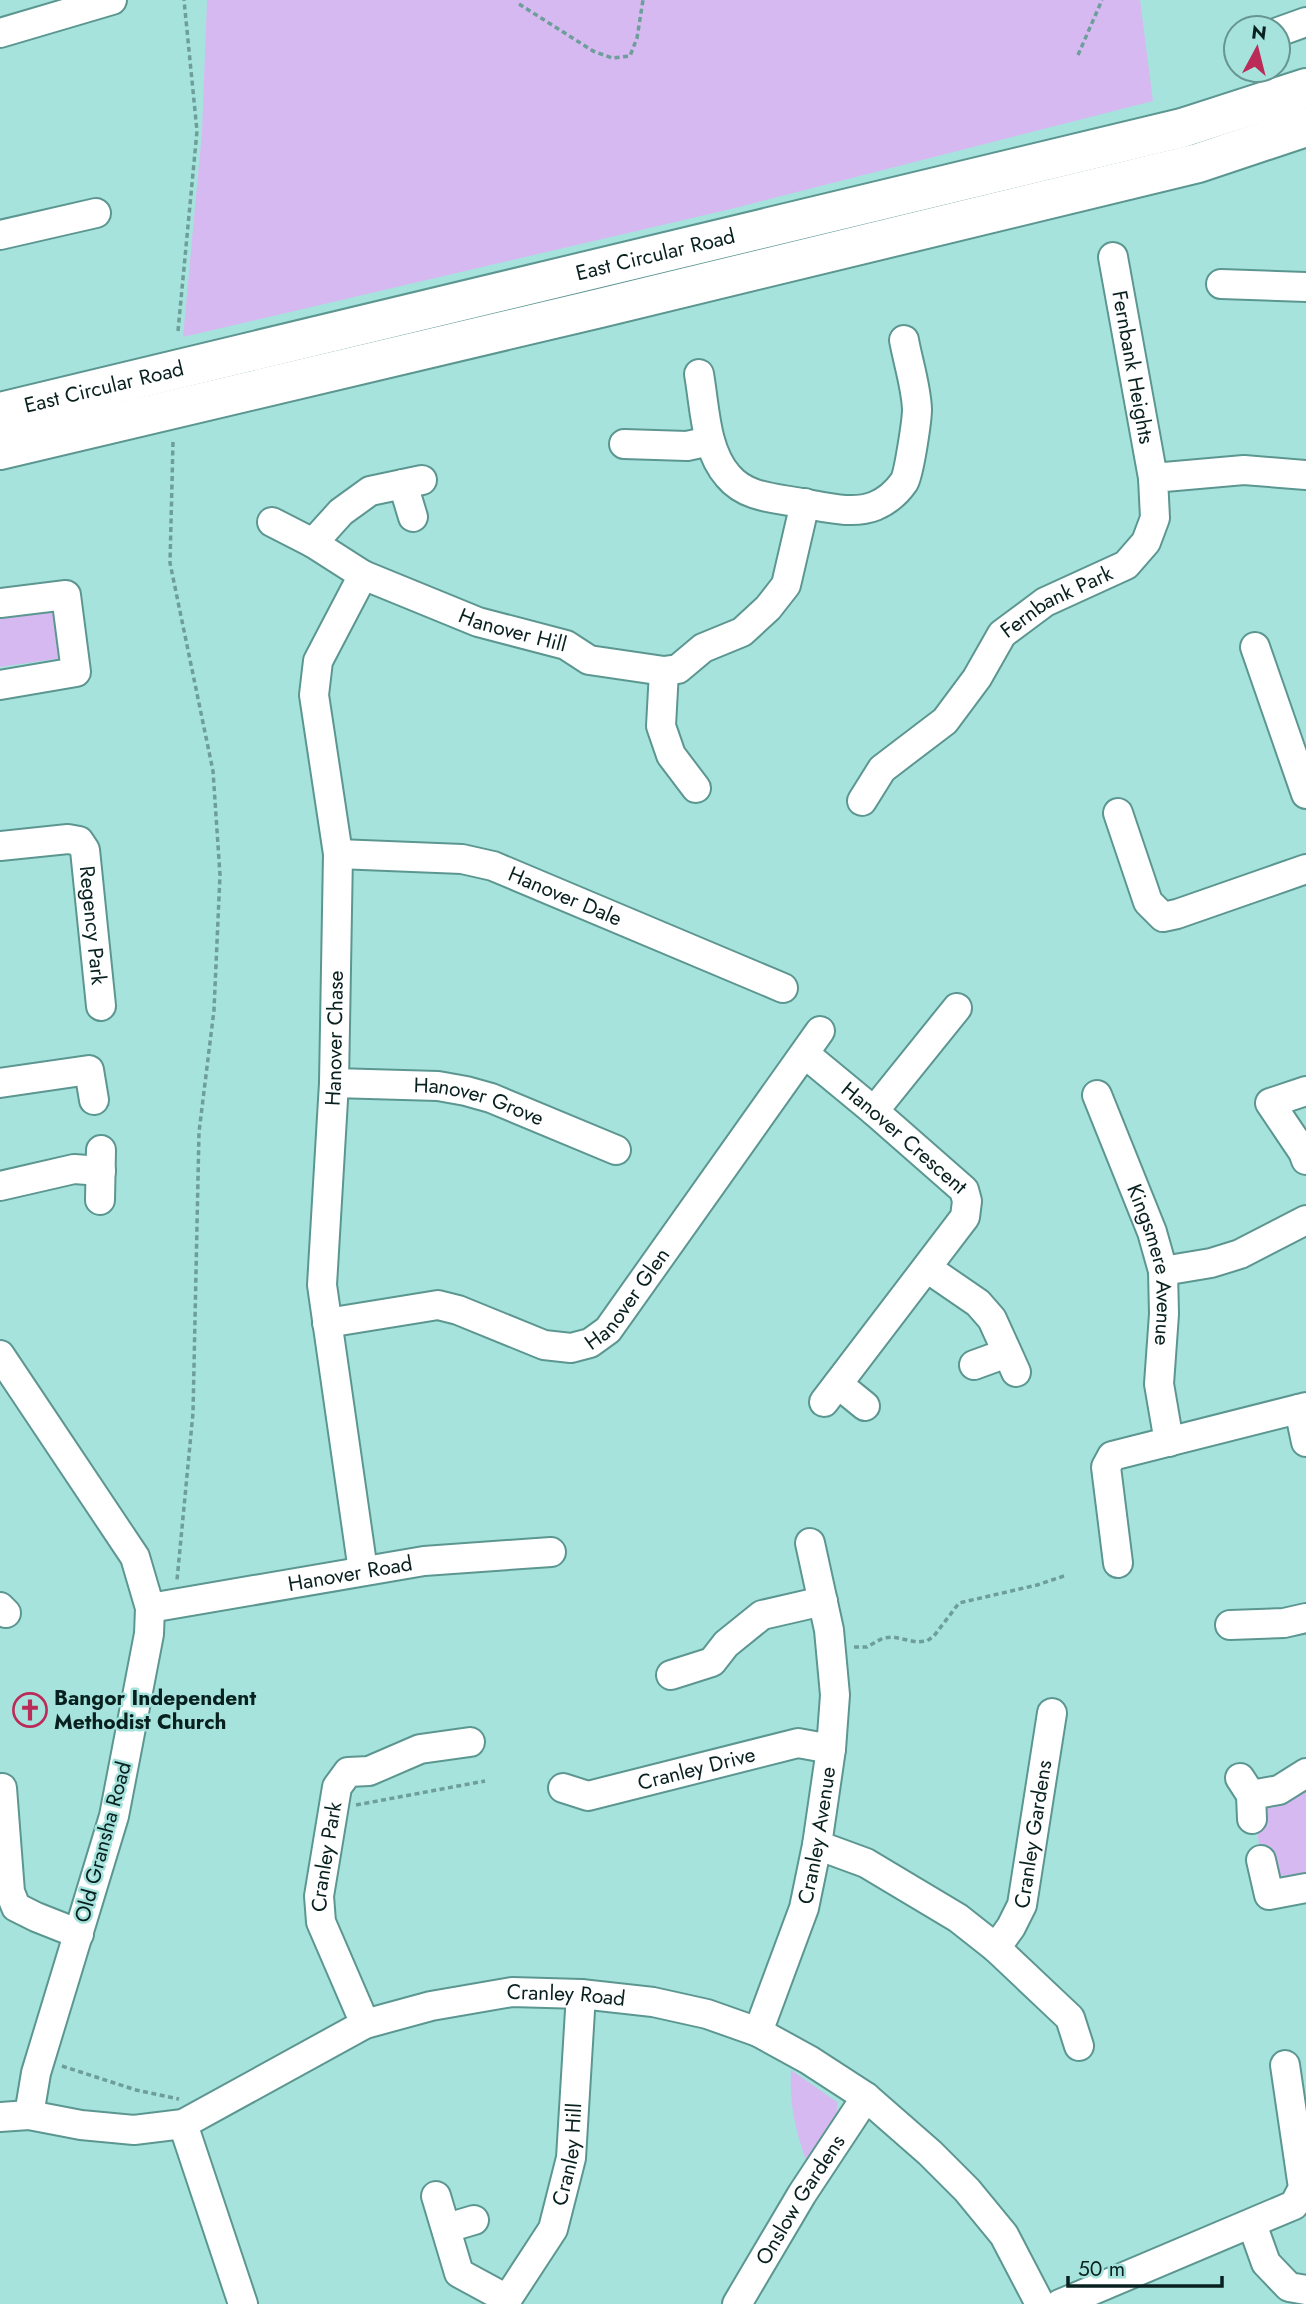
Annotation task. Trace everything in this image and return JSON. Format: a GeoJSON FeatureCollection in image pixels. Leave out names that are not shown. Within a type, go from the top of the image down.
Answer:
{"type":"FeatureCollection","features":[{"type":"Feature","properties":{"kind":"highway","name":"East Circular Road"},"geometry":{"type":"LineString","coordinates":[[0,412],[1182,128],[1306,88]]}},
{"type":"Feature","properties":{"kind":"highway","name":"East Circular Road"},"geometry":{"type":"LineString","coordinates":[[0,450],[1198,163],[1306,127]]}},
{"type":"Feature","properties":{"kind":"street"},"geometry":{"type":"LineString","coordinates":[[0,33],[112,0]]}},
{"type":"Feature","properties":{"kind":"street"},"geometry":{"type":"LineString","coordinates":[[0,235],[96,213]]}},
{"type":"Feature","properties":{"kind":"street","name":"Fernbank Heights"},"geometry":{"type":"LineString","coordinates":[[1113,257],[1153,478]]}},
{"type":"Feature","properties":{"kind":"street"},"geometry":{"type":"LineString","coordinates":[[1221,284],[1306,287]]}},
{"type":"Feature","properties":{"kind":"street"},"geometry":{"type":"LineString","coordinates":[[699,374],[710,440],[720,465],[744,491],[840,509],[874,507],[889,499],[905,480],[917,409],[904,340]]}},
{"type":"Feature","properties":{"kind":"street"},"geometry":{"type":"LineString","coordinates":[[624,444],[687,446],[710,440]]}},
{"type":"Feature","properties":{"kind":"street"},"geometry":{"type":"LineString","coordinates":[[1153,478],[1244,470],[1306,475]]}},
{"type":"Feature","properties":{"kind":"street","name":"Fernbank Park"},"geometry":{"type":"LineString","coordinates":[[862,802],[882,769],[945,721],[977,678],[1002,634],[1045,602],[1126,565],[1146,542],[1155,518],[1153,478]]}},
{"type":"Feature","properties":{"kind":"street"},"geometry":{"type":"LineString","coordinates":[[313,544],[341,512],[370,491],[412,482],[413,517]]}},
{"type":"Feature","properties":{"kind":"street"},"geometry":{"type":"LineString","coordinates":[[696,788],[671,754],[661,726],[664,671],[678,668],[703,648],[742,632],[768,608],[786,585],[806,503]]}},
{"type":"Feature","properties":{"kind":"street"},"geometry":{"type":"LineString","coordinates":[[272,522],[363,575]]}},
{"type":"Feature","properties":{"kind":"street","name":"Hanover Hill"},"geometry":{"type":"LineString","coordinates":[[363,575],[478,622],[565,645],[589,660],[664,671]]}},
{"type":"Feature","properties":{"kind":"street","name":"Hanover Chase"},"geometry":{"type":"LineString","coordinates":[[363,575],[318,661],[314,695],[338,854],[334,1083],[322,1285],[363,1571]]}},
{"type":"Feature","properties":{"kind":"street"},"geometry":{"type":"LineString","coordinates":[[0,603],[66,595],[76,673],[0,685]]}},
{"type":"Feature","properties":{"kind":"street"},"geometry":{"type":"LineString","coordinates":[[1255,647],[1306,794]]}},
{"type":"Feature","properties":{"kind":"street"},"geometry":{"type":"LineString","coordinates":[[1118,813],[1148,902],[1163,917],[1306,869]]}},
{"type":"Feature","properties":{"kind":"street","name":"Regency Park"},"geometry":{"type":"LineString","coordinates":[[0,846],[68,839],[79,841],[85,849],[100,1006]]}},
{"type":"Feature","properties":{"kind":"street","name":"Hanover Dale"},"geometry":{"type":"LineString","coordinates":[[338,854],[463,859],[493,866],[783,988]]}},
{"type":"Feature","properties":{"kind":"street"},"geometry":{"type":"LineString","coordinates":[[874,1111],[957,1008]]}},
{"type":"Feature","properties":{"kind":"street","name":"Hanover Crescent"},"geometry":{"type":"LineString","coordinates":[[813,1043],[874,1111],[964,1190],[967,1201],[965,1217],[831,1393],[865,1406]]}},
{"type":"Feature","properties":{"kind":"street","name":"Hanover Glen"},"geometry":{"type":"LineString","coordinates":[[327,1323],[438,1305],[458,1310],[544,1345],[571,1348],[590,1343],[608,1330],[813,1043]]}},
{"type":"Feature","properties":{"kind":"street"},"geometry":{"type":"LineString","coordinates":[[0,1083],[89,1070],[94,1100]]}},
{"type":"Feature","properties":{"kind":"street","name":"Hanover Grove"},"geometry":{"type":"LineString","coordinates":[[334,1083],[438,1086],[466,1091],[491,1098],[616,1150]]}},
{"type":"Feature","properties":{"kind":"street"},"geometry":{"type":"LineString","coordinates":[[1306,1091],[1270,1102],[1306,1160]]}},
{"type":"Feature","properties":{"kind":"street","name":"Kingsmere Avenue"},"geometry":{"type":"LineString","coordinates":[[1097,1095],[1152,1232],[1163,1271],[1164,1314],[1159,1384],[1169,1442]]}},
{"type":"Feature","properties":{"kind":"street"},"geometry":{"type":"LineString","coordinates":[[0,1186],[74,1170],[101,1160],[100,1200]]}},
{"type":"Feature","properties":{"kind":"street"},"geometry":{"type":"LineString","coordinates":[[1163,1271],[1211,1263],[1240,1254],[1306,1220]]}},
{"type":"Feature","properties":{"kind":"street"},"geometry":{"type":"LineString","coordinates":[[927,1268],[978,1303],[992,1319],[1012,1362],[974,1365]]}},
{"type":"Feature","properties":{"kind":"street","name":"Old Gransha Road"},"geometry":{"type":"LineString","coordinates":[[0,1355],[135,1557],[162,1605],[149,1634],[114,1816],[40,2058],[29,2115]]}},
{"type":"Feature","properties":{"kind":"street"},"geometry":{"type":"LineString","coordinates":[[1118,1563],[1106,1467],[1112,1456],[1302,1408],[1306,1442]]}},
{"type":"Feature","properties":{"kind":"street","name":"Cranley Avenue"},"geometry":{"type":"LineString","coordinates":[[758,2032],[804,1908],[817,1845],[831,1749],[835,1695],[830,1639],[810,1543]]}},
{"type":"Feature","properties":{"kind":"street","name":"Hanover Road"},"geometry":{"type":"LineString","coordinates":[[162,1605],[424,1561],[551,1552]]}},
{"type":"Feature","properties":{"kind":"street"},"geometry":{"type":"LineString","coordinates":[[671,1675],[712,1662],[726,1644],[762,1615],[823,1601]]}},
{"type":"Feature","properties":{"kind":"street"},"geometry":{"type":"LineString","coordinates":[[1230,1625],[1284,1623],[1306,1618]]}},
{"type":"Feature","properties":{"kind":"street","name":"Cranley Gardens"},"geometry":{"type":"LineString","coordinates":[[996,1948],[1022,1905],[1052,1713]]}},
{"type":"Feature","properties":{"kind":"street","name":"Cranley Park"},"geometry":{"type":"LineString","coordinates":[[365,2024],[321,1922],[319,1896],[337,1787],[348,1772],[369,1771],[420,1749],[470,1742]]}},
{"type":"Feature","properties":{"kind":"street","name":"Cranley Drive"},"geometry":{"type":"LineString","coordinates":[[563,1788],[588,1796],[798,1743],[831,1749]]}},
{"type":"Feature","properties":{"kind":"street"},"geometry":{"type":"LineString","coordinates":[[1248,1797],[1279,1790],[1306,1773]]}},
{"type":"Feature","properties":{"kind":"street"},"geometry":{"type":"LineString","coordinates":[[2,1788],[10,1892],[16,1907],[79,1934]]}},
{"type":"Feature","properties":{"kind":"street"},"geometry":{"type":"LineString","coordinates":[[817,1845],[866,1863],[958,1918],[996,1948],[1070,2018],[1079,2046]]}},
{"type":"Feature","properties":{"kind":"street"},"geometry":{"type":"LineString","coordinates":[[1261,1860],[1269,1895],[1306,1888]]}},
{"type":"Feature","properties":{"kind":"street","name":"Cranley Road"},"geometry":{"type":"LineString","coordinates":[[0,2117],[29,2115],[81,2125],[134,2130],[183,2124],[365,2024],[431,2006],[512,1993],[581,1994],[653,2002],[707,2014],[758,2032],[809,2060],[866,2097],[930,2153],[967,2190],[1004,2235],[1040,2304]]}},
{"type":"Feature","properties":{"kind":"street","name":"Cranley Hill"},"geometry":{"type":"LineString","coordinates":[[436,2196],[459,2273],[506,2302],[552,2229],[571,2158],[581,1994]]}},
{"type":"Feature","properties":{"kind":"street"},"geometry":{"type":"LineString","coordinates":[[1059,2304],[1294,2205],[1303,2188],[1293,2075]]}},
{"type":"Feature","properties":{"kind":"street","name":"Onslow Gardens"},"geometry":{"type":"LineString","coordinates":[[737,2304],[802,2194],[866,2097]]}},
{"type":"Feature","properties":{"kind":"street"},"geometry":{"type":"LineString","coordinates":[[183,2124],[243,2304]]}},
{"type":"Feature","properties":{"kind":"street"},"geometry":{"type":"LineString","coordinates":[[447,2228],[474,2220]]}},
{"type":"Feature","properties":{"kind":"street"},"geometry":{"type":"LineString","coordinates":[[1252,2224],[1266,2263],[1289,2287],[1306,2290]]}},
{"type":"Feature","properties":{"kind":"path"},"geometry":{"type":"LineString","coordinates":[[178,331],[197,131],[184,0]]}},
{"type":"Feature","properties":{"kind":"path"},"geometry":{"type":"LineString","coordinates":[[519,4],[593,51],[612,58],[630,55],[637,38],[643,0]]}},
{"type":"Feature","properties":{"kind":"path"},"geometry":{"type":"LineString","coordinates":[[1079,55],[1102,0]]}},
{"type":"Feature","properties":{"kind":"path"},"geometry":{"type":"LineString","coordinates":[[162,1605],[193,1413],[199,1132],[214,1010],[220,875],[213,771],[170,563],[173,442]]}},
{"type":"Feature","properties":{"kind":"path"},"geometry":{"type":"LineString","coordinates":[[830,1639],[867,1647],[883,1638],[927,1641],[934,1636],[959,1603],[1064,1576]]}},
{"type":"Feature","properties":{"kind":"path"},"geometry":{"type":"LineString","coordinates":[[333,1808],[485,1781]]}},
{"type":"Feature","properties":{"kind":"path"},"geometry":{"type":"LineString","coordinates":[[40,2058],[136,2090],[216,2106]]}},
{"type":"Feature","properties":{"kind":"shaded area"},"geometry":{"type":"Polygon","coordinates":[[[207,0],[1140,0],[1153,101],[735,208],[183,337],[202,132],[207,0]]]}},
{"type":"Feature","properties":{"kind":"shaded area"},"geometry":{"type":"Polygon","coordinates":[[[58,610],[66,664],[56,665],[55,659],[0,667],[0,618],[58,610]]]}},
{"type":"Feature","properties":{"kind":"shaded area"},"geometry":{"type":"Polygon","coordinates":[[[1306,1783],[1306,1878],[1283,1880],[1275,1873],[1276,1863],[1272,1854],[1260,1850],[1257,1830],[1264,1825],[1268,1806],[1274,1799],[1306,1783]]]}},
{"type":"Feature","properties":{"kind":"shaded area"},"geometry":{"type":"Polygon","coordinates":[[[791,2070],[837,2102],[832,2126],[806,2160],[794,2116],[791,2070]]]}},
{"type":"Feature","properties":{"kind":"place","name":"Bangor Independent Methodist Church"},"geometry":{"type":"Point","coordinates":[30,1710]}}]}
